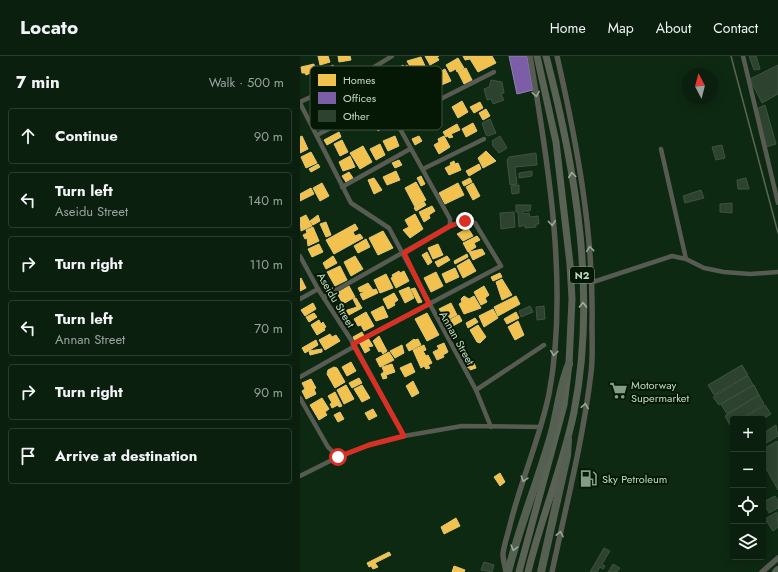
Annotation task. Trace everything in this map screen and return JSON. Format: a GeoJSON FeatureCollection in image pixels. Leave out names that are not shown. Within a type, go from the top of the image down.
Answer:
{"type":"FeatureCollection","features":[{"type":"Feature","properties":{"kind":"highway","name":"N2"},"geometry":{"type":"LineString","coordinates":[[520,572],[543,490],[564,405],[570,364],[572,299],[562,187],[556,142],[537,56]]}},
{"type":"Feature","properties":{"kind":"highway","name":"N2"},"geometry":{"type":"LineString","coordinates":[[528,572],[550,494],[568,440],[580,371],[583,335],[583,285],[572,172],[546,56]]}},
{"type":"Feature","properties":{"kind":"highway"},"geometry":{"type":"LineString","coordinates":[[506,572],[552,432],[564,379],[570,364]]}},
{"type":"Feature","properties":{"kind":"highway"},"geometry":{"type":"LineString","coordinates":[[541,572],[566,456],[568,440]]}},
{"type":"Feature","properties":{"kind":"street"},"geometry":{"type":"LineString","coordinates":[[376,66],[392,56]]}},
{"type":"Feature","properties":{"kind":"street"},"geometry":{"type":"LineString","coordinates":[[506,572],[503,554],[541,427],[549,393],[557,321],[556,263],[550,193],[537,95],[530,56]]}},
{"type":"Feature","properties":{"kind":"street"},"geometry":{"type":"LineString","coordinates":[[552,572],[576,461],[591,372],[593,282],[572,119],[557,56]]}},
{"type":"Feature","properties":{"kind":"street"},"geometry":{"type":"LineString","coordinates":[[743,56],[778,203]]}},
{"type":"Feature","properties":{"kind":"street"},"geometry":{"type":"LineString","coordinates":[[442,98],[494,72]]}},
{"type":"Feature","properties":{"kind":"street"},"geometry":{"type":"LineString","coordinates":[[300,102],[310,97]]}},
{"type":"Feature","properties":{"kind":"street","name":"Annan Street"},"geometry":{"type":"LineString","coordinates":[[300,102],[310,121]]}},
{"type":"Feature","properties":{"kind":"street","name":"Annan Street"},"geometry":{"type":"LineString","coordinates":[[314,130],[342,187],[352,202],[389,228],[404,253],[429,304],[476,390],[490,427]]}},
{"type":"Feature","properties":{"kind":"street"},"geometry":{"type":"LineString","coordinates":[[317,135],[327,130]]}},
{"type":"Feature","properties":{"kind":"street"},"geometry":{"type":"LineString","coordinates":[[399,130],[423,169],[450,219],[450,226]]}},
{"type":"Feature","properties":{"kind":"street"},"geometry":{"type":"LineString","coordinates":[[423,169],[484,139]]}},
{"type":"Feature","properties":{"kind":"street"},"geometry":{"type":"LineString","coordinates":[[342,187],[410,149]]}},
{"type":"Feature","properties":{"kind":"street"},"geometry":{"type":"LineString","coordinates":[[661,149],[686,259]]}},
{"type":"Feature","properties":{"kind":"street"},"geometry":{"type":"LineString","coordinates":[[300,376],[354,345],[501,266],[475,223],[465,221],[450,226],[324,297]]}},
{"type":"Feature","properties":{"kind":"street","name":"Aseidu Street"},"geometry":{"type":"LineString","coordinates":[[300,256],[318,289],[354,345],[404,436]]}},
{"type":"Feature","properties":{"kind":"street"},"geometry":{"type":"LineString","coordinates":[[593,282],[664,257],[672,256],[686,259],[704,268],[724,272],[750,274],[778,272]]}},
{"type":"Feature","properties":{"kind":"street"},"geometry":{"type":"LineString","coordinates":[[300,299],[318,289]]}},
{"type":"Feature","properties":{"kind":"street"},"geometry":{"type":"LineString","coordinates":[[476,390],[544,345]]}},
{"type":"Feature","properties":{"kind":"street"},"geometry":{"type":"LineString","coordinates":[[300,398],[328,447],[338,457]]}},
{"type":"Feature","properties":{"kind":"street"},"geometry":{"type":"LineString","coordinates":[[300,476],[338,457],[369,445],[404,436],[462,426],[541,427]]}},
{"type":"Feature","properties":{"kind":"street"},"geometry":{"type":"LineString","coordinates":[[762,572],[778,558]]}},
{"type":"Feature","properties":{"kind":"building: Homes"},"geometry":{"type":"Polygon","coordinates":[[[318,56],[328,56],[330,62],[320,65],[318,56]]]}},
{"type":"Feature","properties":{"kind":"building: Homes"},"geometry":{"type":"Polygon","coordinates":[[[338,56],[350,56],[351,60],[339,62],[338,56]]]}},
{"type":"Feature","properties":{"kind":"building: Homes"},"geometry":{"type":"Polygon","coordinates":[[[425,56],[439,56],[437,57],[439,60],[430,65],[425,56]]]}},
{"type":"Feature","properties":{"kind":"building: Homes"},"geometry":{"type":"Polygon","coordinates":[[[463,56],[492,56],[496,63],[478,72],[470,59],[465,60],[463,56]]]}},
{"type":"Feature","properties":{"kind":"building: Homes"},"geometry":{"type":"Polygon","coordinates":[[[421,57],[425,66],[410,66],[407,61],[421,57]]]}},
{"type":"Feature","properties":{"kind":"building: Homes"},"geometry":{"type":"Polygon","coordinates":[[[458,58],[464,68],[457,72],[456,69],[450,72],[446,65],[458,58]]]}},
{"type":"Feature","properties":{"kind":"building: Homes"},"geometry":{"type":"Polygon","coordinates":[[[314,64],[314,66],[310,66],[310,73],[306,75],[305,73],[302,73],[301,67],[314,64]]]}},
{"type":"Feature","properties":{"kind":"building: Homes"},"geometry":{"type":"Polygon","coordinates":[[[466,68],[472,80],[464,84],[458,72],[466,68]]]}},
{"type":"Feature","properties":{"kind":"building: Homes"},"geometry":{"type":"Polygon","coordinates":[[[445,69],[451,81],[442,85],[442,71],[445,69]]]}},
{"type":"Feature","properties":{"kind":"building: Homes"},"geometry":{"type":"Polygon","coordinates":[[[462,101],[468,112],[458,118],[452,107],[462,101]]]}},
{"type":"Feature","properties":{"kind":"building: Homes"},"geometry":{"type":"Polygon","coordinates":[[[480,102],[483,108],[474,113],[470,107],[480,102]]]}},
{"type":"Feature","properties":{"kind":"building: Homes"},"geometry":{"type":"Polygon","coordinates":[[[486,109],[490,116],[483,120],[479,113],[486,109]]]}},
{"type":"Feature","properties":{"kind":"building: Homes"},"geometry":{"type":"Polygon","coordinates":[[[473,123],[477,131],[466,137],[462,129],[473,123]]]}},
{"type":"Feature","properties":{"kind":"building: Homes"},"geometry":{"type":"Polygon","coordinates":[[[457,124],[460,130],[451,134],[453,137],[446,137],[443,132],[457,124]]]}},
{"type":"Feature","properties":{"kind":"building: Homes"},"geometry":{"type":"Polygon","coordinates":[[[339,132],[341,137],[327,145],[324,140],[339,132]]]}},
{"type":"Feature","properties":{"kind":"building: Homes"},"geometry":{"type":"Polygon","coordinates":[[[302,136],[308,149],[300,153],[300,137],[302,136]]]}},
{"type":"Feature","properties":{"kind":"building: Homes"},"geometry":{"type":"Polygon","coordinates":[[[395,136],[399,146],[388,151],[383,141],[395,136]]]}},
{"type":"Feature","properties":{"kind":"building: Homes"},"geometry":{"type":"Polygon","coordinates":[[[419,136],[422,141],[415,145],[412,139],[419,136]]]}},
{"type":"Feature","properties":{"kind":"building: Homes"},"geometry":{"type":"Polygon","coordinates":[[[444,136],[450,147],[439,154],[434,145],[439,142],[438,139],[444,136]]]}},
{"type":"Feature","properties":{"kind":"building: Homes"},"geometry":{"type":"Polygon","coordinates":[[[342,140],[348,152],[340,156],[334,144],[342,140]]]}},
{"type":"Feature","properties":{"kind":"building: Homes"},"geometry":{"type":"Polygon","coordinates":[[[380,144],[385,155],[376,160],[370,149],[380,144]]]}},
{"type":"Feature","properties":{"kind":"building: Homes"},"geometry":{"type":"Polygon","coordinates":[[[363,146],[372,162],[360,169],[350,153],[363,146]]]}},
{"type":"Feature","properties":{"kind":"building: Homes"},"geometry":{"type":"Polygon","coordinates":[[[486,151],[496,161],[483,168],[478,158],[486,151]]]}},
{"type":"Feature","properties":{"kind":"building: Homes"},"geometry":{"type":"Polygon","coordinates":[[[311,152],[317,163],[306,168],[301,157],[311,152]]]}},
{"type":"Feature","properties":{"kind":"building: Homes"},"geometry":{"type":"Polygon","coordinates":[[[350,156],[355,167],[343,171],[339,162],[350,156]]]}},
{"type":"Feature","properties":{"kind":"building: Homes"},"geometry":{"type":"Polygon","coordinates":[[[399,160],[402,165],[395,168],[392,163],[399,160]]]}},
{"type":"Feature","properties":{"kind":"building: Homes"},"geometry":{"type":"Polygon","coordinates":[[[454,161],[455,164],[458,163],[461,170],[449,175],[445,168],[451,165],[450,163],[454,161]]]}},
{"type":"Feature","properties":{"kind":"building: Homes"},"geometry":{"type":"Polygon","coordinates":[[[318,164],[320,167],[311,172],[309,169],[318,164]]]}},
{"type":"Feature","properties":{"kind":"building: Homes"},"geometry":{"type":"Polygon","coordinates":[[[479,164],[481,169],[469,176],[466,171],[479,164]]]}},
{"type":"Feature","properties":{"kind":"building: Homes"},"geometry":{"type":"Polygon","coordinates":[[[396,171],[400,180],[387,185],[383,177],[396,171]]]}},
{"type":"Feature","properties":{"kind":"building: Homes"},"geometry":{"type":"Polygon","coordinates":[[[349,172],[353,178],[346,182],[342,176],[349,172]]]}},
{"type":"Feature","properties":{"kind":"building: Homes"},"geometry":{"type":"Polygon","coordinates":[[[421,176],[425,184],[421,186],[417,178],[421,176]]]}},
{"type":"Feature","properties":{"kind":"building: Homes"},"geometry":{"type":"Polygon","coordinates":[[[374,178],[382,190],[374,194],[368,180],[374,178]]]}},
{"type":"Feature","properties":{"kind":"building: Homes"},"geometry":{"type":"Polygon","coordinates":[[[470,178],[472,182],[464,186],[462,182],[470,178]]]}},
{"type":"Feature","properties":{"kind":"building: Homes"},"geometry":{"type":"Polygon","coordinates":[[[416,182],[426,200],[415,207],[405,188],[416,182]]]}},
{"type":"Feature","properties":{"kind":"building: Homes"},"geometry":{"type":"Polygon","coordinates":[[[322,183],[329,196],[320,201],[313,188],[322,183]]]}},
{"type":"Feature","properties":{"kind":"building: Homes"},"geometry":{"type":"Polygon","coordinates":[[[458,183],[464,195],[445,204],[439,193],[458,183]]]}},
{"type":"Feature","properties":{"kind":"building: Homes"},"geometry":{"type":"Polygon","coordinates":[[[473,183],[480,196],[473,200],[466,187],[473,183]]]}},
{"type":"Feature","properties":{"kind":"building: Homes"},"geometry":{"type":"Polygon","coordinates":[[[311,188],[314,194],[300,201],[300,194],[311,188]]]}},
{"type":"Feature","properties":{"kind":"building: Homes"},"geometry":{"type":"Polygon","coordinates":[[[424,202],[426,205],[416,211],[414,208],[424,202]]]}},
{"type":"Feature","properties":{"kind":"building: Homes"},"geometry":{"type":"Polygon","coordinates":[[[432,206],[435,211],[429,215],[430,218],[424,222],[419,212],[432,206]]]}},
{"type":"Feature","properties":{"kind":"building: Homes"},"geometry":{"type":"Polygon","coordinates":[[[415,214],[423,229],[410,238],[403,230],[409,227],[405,220],[415,214]]]}},
{"type":"Feature","properties":{"kind":"building: Homes"},"geometry":{"type":"Polygon","coordinates":[[[306,215],[312,226],[301,231],[300,218],[306,215]]]}},
{"type":"Feature","properties":{"kind":"building: Homes"},"geometry":{"type":"Polygon","coordinates":[[[318,215],[320,221],[313,225],[310,221],[318,215]]]}},
{"type":"Feature","properties":{"kind":"building: Homes"},"geometry":{"type":"Polygon","coordinates":[[[326,222],[331,235],[326,237],[320,224],[326,222]]]}},
{"type":"Feature","properties":{"kind":"building: Homes"},"geometry":{"type":"Polygon","coordinates":[[[355,224],[358,229],[353,232],[355,236],[360,234],[363,238],[334,254],[326,240],[355,224]]]}},
{"type":"Feature","properties":{"kind":"building: Homes"},"geometry":{"type":"Polygon","coordinates":[[[313,227],[319,241],[308,246],[307,238],[305,239],[303,235],[307,233],[306,230],[313,227]]]}},
{"type":"Feature","properties":{"kind":"building: Homes"},"geometry":{"type":"Polygon","coordinates":[[[468,228],[473,236],[463,241],[457,234],[468,228]]]}},
{"type":"Feature","properties":{"kind":"building: Homes"},"geometry":{"type":"Polygon","coordinates":[[[383,231],[393,248],[378,255],[369,238],[383,231]]]}},
{"type":"Feature","properties":{"kind":"building: Homes"},"geometry":{"type":"Polygon","coordinates":[[[477,236],[480,240],[474,243],[476,247],[468,252],[463,243],[477,236]]]}},
{"type":"Feature","properties":{"kind":"building: Homes"},"geometry":{"type":"Polygon","coordinates":[[[366,239],[370,247],[358,253],[354,246],[366,239]]]}},
{"type":"Feature","properties":{"kind":"building: Homes"},"geometry":{"type":"Polygon","coordinates":[[[319,244],[323,252],[312,257],[308,249],[319,244]]]}},
{"type":"Feature","properties":{"kind":"building: Homes"},"geometry":{"type":"Polygon","coordinates":[[[438,244],[443,255],[433,259],[428,248],[438,244]]]}},
{"type":"Feature","properties":{"kind":"building: Homes"},"geometry":{"type":"Polygon","coordinates":[[[482,249],[485,254],[473,260],[469,252],[482,249]]]}},
{"type":"Feature","properties":{"kind":"building: Homes"},"geometry":{"type":"Polygon","coordinates":[[[427,252],[432,262],[428,265],[422,255],[427,252]]]}},
{"type":"Feature","properties":{"kind":"building: Homes"},"geometry":{"type":"Polygon","coordinates":[[[467,254],[468,257],[455,264],[454,261],[467,254]]]}},
{"type":"Feature","properties":{"kind":"building: Homes"},"geometry":{"type":"Polygon","coordinates":[[[333,256],[337,263],[326,269],[323,263],[333,256]]]}},
{"type":"Feature","properties":{"kind":"building: Homes"},"geometry":{"type":"Polygon","coordinates":[[[355,256],[363,269],[351,276],[344,262],[355,256]]]}},
{"type":"Feature","properties":{"kind":"building: Homes"},"geometry":{"type":"Polygon","coordinates":[[[447,256],[450,260],[438,267],[435,262],[447,256]]]}},
{"type":"Feature","properties":{"kind":"building: Homes"},"geometry":{"type":"Polygon","coordinates":[[[469,259],[476,271],[463,278],[457,266],[469,259]]]}},
{"type":"Feature","properties":{"kind":"building: Homes"},"geometry":{"type":"Polygon","coordinates":[[[340,266],[347,280],[335,286],[327,272],[340,266]]]}},
{"type":"Feature","properties":{"kind":"building: Homes"},"geometry":{"type":"Polygon","coordinates":[[[455,268],[459,277],[446,283],[442,274],[455,268]]]}},
{"type":"Feature","properties":{"kind":"building: Homes"},"geometry":{"type":"Polygon","coordinates":[[[399,271],[400,273],[404,271],[409,281],[396,288],[391,278],[393,277],[392,275],[399,271]]]}},
{"type":"Feature","properties":{"kind":"building: Homes"},"geometry":{"type":"Polygon","coordinates":[[[436,272],[443,286],[431,292],[424,278],[436,272]]]}},
{"type":"Feature","properties":{"kind":"building: Homes"},"geometry":{"type":"Polygon","coordinates":[[[500,273],[502,277],[493,281],[491,277],[500,273]]]}},
{"type":"Feature","properties":{"kind":"building: Homes"},"geometry":{"type":"Polygon","coordinates":[[[386,274],[393,288],[380,293],[374,280],[386,274]]]}},
{"type":"Feature","properties":{"kind":"building: Homes"},"geometry":{"type":"Polygon","coordinates":[[[301,278],[306,288],[300,291],[300,279],[301,278]]]}},
{"type":"Feature","properties":{"kind":"building: Homes"},"geometry":{"type":"Polygon","coordinates":[[[502,279],[512,295],[502,300],[496,282],[502,279]]]}},
{"type":"Feature","properties":{"kind":"building: Homes"},"geometry":{"type":"Polygon","coordinates":[[[368,283],[373,290],[376,289],[378,293],[363,300],[360,294],[364,291],[360,292],[358,288],[368,283]]]}},
{"type":"Feature","properties":{"kind":"building: Homes"},"geometry":{"type":"Polygon","coordinates":[[[349,286],[355,297],[343,304],[337,293],[349,286]]]}},
{"type":"Feature","properties":{"kind":"building: Homes"},"geometry":{"type":"Polygon","coordinates":[[[484,286],[489,295],[485,298],[487,302],[481,305],[474,292],[484,286]]]}},
{"type":"Feature","properties":{"kind":"building: Homes"},"geometry":{"type":"Polygon","coordinates":[[[409,287],[414,298],[405,303],[399,291],[409,287]]]}},
{"type":"Feature","properties":{"kind":"building: Homes"},"geometry":{"type":"Polygon","coordinates":[[[415,288],[422,302],[418,303],[411,289],[415,288]]]}},
{"type":"Feature","properties":{"kind":"building: Homes"},"geometry":{"type":"Polygon","coordinates":[[[394,293],[398,300],[394,303],[395,305],[388,309],[383,299],[394,293]]]}},
{"type":"Feature","properties":{"kind":"building: Homes"},"geometry":{"type":"Polygon","coordinates":[[[464,296],[469,299],[474,296],[481,308],[464,314],[459,304],[462,302],[461,299],[464,296]]]}},
{"type":"Feature","properties":{"kind":"building: Homes"},"geometry":{"type":"Polygon","coordinates":[[[516,296],[520,304],[498,316],[494,307],[516,296]]]}},
{"type":"Feature","properties":{"kind":"building: Homes"},"geometry":{"type":"Polygon","coordinates":[[[356,298],[362,308],[347,316],[344,311],[357,307],[353,299],[356,298]]]}},
{"type":"Feature","properties":{"kind":"building: Homes"},"geometry":{"type":"Polygon","coordinates":[[[313,303],[316,309],[305,316],[301,310],[313,303]]]}},
{"type":"Feature","properties":{"kind":"building: Homes"},"geometry":{"type":"Polygon","coordinates":[[[451,303],[457,315],[447,320],[439,309],[451,303]]]}},
{"type":"Feature","properties":{"kind":"building: Homes"},"geometry":{"type":"Polygon","coordinates":[[[383,306],[388,317],[376,321],[371,312],[383,306]]]}},
{"type":"Feature","properties":{"kind":"building: Homes"},"geometry":{"type":"Polygon","coordinates":[[[493,309],[498,318],[484,327],[479,316],[493,309]]]}},
{"type":"Feature","properties":{"kind":"building: Homes"},"geometry":{"type":"Polygon","coordinates":[[[366,312],[374,326],[364,331],[361,325],[358,326],[354,319],[366,312]]]}},
{"type":"Feature","properties":{"kind":"building: Homes"},"geometry":{"type":"Polygon","coordinates":[[[516,312],[519,318],[507,324],[504,319],[516,312]]]}},
{"type":"Feature","properties":{"kind":"building: Homes"},"geometry":{"type":"Polygon","coordinates":[[[314,313],[317,317],[309,322],[306,317],[314,313]]]}},
{"type":"Feature","properties":{"kind":"building: Homes"},"geometry":{"type":"Polygon","coordinates":[[[427,313],[439,335],[427,341],[415,319],[427,313]]]}},
{"type":"Feature","properties":{"kind":"building: Homes"},"geometry":{"type":"Polygon","coordinates":[[[459,315],[462,321],[451,327],[448,321],[459,315]]]}},
{"type":"Feature","properties":{"kind":"building: Homes"},"geometry":{"type":"Polygon","coordinates":[[[475,318],[478,322],[468,328],[466,323],[475,318]]]}},
{"type":"Feature","properties":{"kind":"building: Homes"},"geometry":{"type":"Polygon","coordinates":[[[319,320],[321,324],[323,322],[326,327],[324,328],[325,330],[317,335],[311,325],[319,320]]]}},
{"type":"Feature","properties":{"kind":"building: Homes"},"geometry":{"type":"Polygon","coordinates":[[[518,321],[524,335],[515,340],[508,327],[518,321]]]}},
{"type":"Feature","properties":{"kind":"building: Homes"},"geometry":{"type":"Polygon","coordinates":[[[478,325],[486,337],[480,343],[477,342],[470,330],[478,325]]]}},
{"type":"Feature","properties":{"kind":"building: Homes"},"geometry":{"type":"Polygon","coordinates":[[[362,332],[364,336],[355,341],[353,337],[362,332]]]}},
{"type":"Feature","properties":{"kind":"building: Homes"},"geometry":{"type":"Polygon","coordinates":[[[330,334],[332,337],[336,335],[340,341],[325,350],[319,340],[330,334]]]}},
{"type":"Feature","properties":{"kind":"building: Homes"},"geometry":{"type":"Polygon","coordinates":[[[379,336],[387,351],[383,354],[381,351],[379,352],[373,341],[379,336]]]}},
{"type":"Feature","properties":{"kind":"building: Homes"},"geometry":{"type":"Polygon","coordinates":[[[368,338],[373,346],[368,347],[370,350],[365,353],[359,342],[368,338]]]}},
{"type":"Feature","properties":{"kind":"building: Homes"},"geometry":{"type":"Polygon","coordinates":[[[414,339],[418,339],[421,345],[409,351],[406,345],[414,339]]]}},
{"type":"Feature","properties":{"kind":"building: Homes"},"geometry":{"type":"Polygon","coordinates":[[[316,340],[318,345],[305,353],[302,348],[316,340]]]}},
{"type":"Feature","properties":{"kind":"building: Homes"},"geometry":{"type":"Polygon","coordinates":[[[444,343],[448,352],[443,355],[444,357],[437,360],[433,352],[439,349],[437,346],[444,343]]]}},
{"type":"Feature","properties":{"kind":"building: Homes"},"geometry":{"type":"Polygon","coordinates":[[[402,345],[404,353],[395,358],[390,351],[402,345]]]}},
{"type":"Feature","properties":{"kind":"building: Homes"},"geometry":{"type":"Polygon","coordinates":[[[424,345],[426,350],[423,351],[426,356],[428,355],[432,363],[428,365],[430,368],[426,369],[424,366],[421,368],[413,350],[424,345]]]}},
{"type":"Feature","properties":{"kind":"building: Homes"},"geometry":{"type":"Polygon","coordinates":[[[322,349],[322,352],[310,355],[309,351],[322,349]]]}},
{"type":"Feature","properties":{"kind":"building: Homes"},"geometry":{"type":"Polygon","coordinates":[[[389,352],[394,360],[380,367],[376,359],[389,352]]]}},
{"type":"Feature","properties":{"kind":"building: Homes"},"geometry":{"type":"Polygon","coordinates":[[[471,361],[472,364],[474,363],[476,368],[470,370],[466,362],[471,361]]]}},
{"type":"Feature","properties":{"kind":"building: Homes"},"geometry":{"type":"Polygon","coordinates":[[[351,362],[356,371],[347,376],[342,367],[351,362]]]}},
{"type":"Feature","properties":{"kind":"building: Homes"},"geometry":{"type":"Polygon","coordinates":[[[411,363],[415,372],[405,377],[400,368],[411,363]]]}},
{"type":"Feature","properties":{"kind":"building: Homes"},"geometry":{"type":"Polygon","coordinates":[[[392,364],[395,372],[386,375],[387,378],[383,379],[381,374],[384,372],[382,367],[392,364]]]}},
{"type":"Feature","properties":{"kind":"building: Homes"},"geometry":{"type":"Polygon","coordinates":[[[334,367],[337,368],[345,382],[335,388],[327,374],[328,370],[334,367]]]}},
{"type":"Feature","properties":{"kind":"building: Homes"},"geometry":{"type":"Polygon","coordinates":[[[359,378],[362,383],[352,388],[349,383],[359,378]]]}},
{"type":"Feature","properties":{"kind":"building: Homes"},"geometry":{"type":"Polygon","coordinates":[[[311,379],[316,388],[314,389],[316,394],[306,399],[302,391],[305,389],[302,383],[311,379]]]}},
{"type":"Feature","properties":{"kind":"building: Homes"},"geometry":{"type":"Polygon","coordinates":[[[413,381],[419,393],[412,397],[406,386],[413,381]]]}},
{"type":"Feature","properties":{"kind":"building: Homes"},"geometry":{"type":"Polygon","coordinates":[[[346,385],[354,399],[344,404],[337,390],[346,385]]]}},
{"type":"Feature","properties":{"kind":"building: Homes"},"geometry":{"type":"Polygon","coordinates":[[[362,385],[370,398],[362,402],[354,389],[362,385]]]}},
{"type":"Feature","properties":{"kind":"building: Homes"},"geometry":{"type":"Polygon","coordinates":[[[335,392],[342,406],[339,407],[338,405],[332,408],[330,404],[332,403],[328,396],[335,392]]]}},
{"type":"Feature","properties":{"kind":"building: Homes"},"geometry":{"type":"Polygon","coordinates":[[[322,398],[329,409],[325,412],[327,415],[319,420],[310,405],[322,398]]]}},
{"type":"Feature","properties":{"kind":"building: Homes"},"geometry":{"type":"Polygon","coordinates":[[[373,409],[377,416],[369,420],[365,413],[373,409]]]}},
{"type":"Feature","properties":{"kind":"building: Homes"},"geometry":{"type":"Polygon","coordinates":[[[340,412],[344,419],[338,422],[334,415],[340,412]]]}},
{"type":"Feature","properties":{"kind":"building: Homes"},"geometry":{"type":"Polygon","coordinates":[[[500,473],[505,482],[500,486],[494,477],[500,473]]]}},
{"type":"Feature","properties":{"kind":"building: Homes"},"geometry":{"type":"Polygon","coordinates":[[[456,518],[460,526],[444,534],[441,527],[456,518]]]}},
{"type":"Feature","properties":{"kind":"building: Homes"},"geometry":{"type":"Polygon","coordinates":[[[389,552],[391,555],[375,563],[378,567],[373,569],[371,566],[369,567],[367,563],[389,552]]]}},
{"type":"Feature","properties":{"kind":"building: Homes"},"geometry":{"type":"Polygon","coordinates":[[[454,566],[465,570],[464,572],[452,572],[454,566]]]}},
{"type":"Feature","properties":{"kind":"building: Offices"},"geometry":{"type":"Polygon","coordinates":[[[509,56],[527,56],[533,90],[517,94],[509,56]]]}},
{"type":"Feature","properties":{"kind":"building: Other"},"geometry":{"type":"Polygon","coordinates":[[[749,56],[756,56],[760,69],[754,70],[749,56]]]}},
{"type":"Feature","properties":{"kind":"building: Other"},"geometry":{"type":"Polygon","coordinates":[[[778,65],[778,94],[762,103],[750,79],[778,65]]]}},
{"type":"Feature","properties":{"kind":"building: Other"},"geometry":{"type":"Polygon","coordinates":[[[491,80],[502,82],[504,93],[501,94],[504,100],[493,104],[491,99],[487,100],[484,89],[489,87],[491,80]]]}},
{"type":"Feature","properties":{"kind":"building: Other"},"geometry":{"type":"Polygon","coordinates":[[[765,105],[776,144],[766,147],[756,109],[765,105]]]}},
{"type":"Feature","properties":{"kind":"building: Other"},"geometry":{"type":"Polygon","coordinates":[[[490,119],[496,133],[488,136],[486,135],[482,123],[490,119]]]}},
{"type":"Feature","properties":{"kind":"building: Other"},"geometry":{"type":"Polygon","coordinates":[[[500,136],[507,148],[499,153],[492,145],[492,141],[500,136]]]}},
{"type":"Feature","properties":{"kind":"building: Other"},"geometry":{"type":"Polygon","coordinates":[[[722,145],[725,158],[716,160],[712,147],[722,145]]]}},
{"type":"Feature","properties":{"kind":"building: Other"},"geometry":{"type":"Polygon","coordinates":[[[536,153],[537,165],[515,167],[517,184],[510,185],[507,160],[509,157],[536,153]]]}},
{"type":"Feature","properties":{"kind":"building: Other"},"geometry":{"type":"Polygon","coordinates":[[[532,171],[532,176],[519,178],[519,173],[532,171]]]}},
{"type":"Feature","properties":{"kind":"building: Other"},"geometry":{"type":"Polygon","coordinates":[[[746,178],[749,189],[738,189],[737,180],[746,178]]]}},
{"type":"Feature","properties":{"kind":"building: Other"},"geometry":{"type":"Polygon","coordinates":[[[519,185],[519,193],[512,194],[511,186],[519,185]]]}},
{"type":"Feature","properties":{"kind":"building: Other"},"geometry":{"type":"Polygon","coordinates":[[[701,190],[704,198],[685,203],[683,196],[701,190]]]}},
{"type":"Feature","properties":{"kind":"building: Other"},"geometry":{"type":"Polygon","coordinates":[[[732,203],[732,213],[720,212],[720,204],[732,203]]]}},
{"type":"Feature","properties":{"kind":"building: Other"},"geometry":{"type":"Polygon","coordinates":[[[516,205],[531,205],[530,211],[523,211],[523,214],[529,213],[530,217],[538,216],[539,224],[536,224],[536,227],[525,228],[525,225],[519,227],[516,205]]]}},
{"type":"Feature","properties":{"kind":"building: Other"},"geometry":{"type":"Polygon","coordinates":[[[514,212],[515,227],[501,229],[500,213],[514,212]]]}},
{"type":"Feature","properties":{"kind":"building: Other"},"geometry":{"type":"Polygon","coordinates":[[[530,306],[533,312],[521,317],[519,311],[530,306]]]}},
{"type":"Feature","properties":{"kind":"building: Other"},"geometry":{"type":"Polygon","coordinates":[[[544,306],[545,319],[537,320],[536,307],[544,306]]]}},
{"type":"Feature","properties":{"kind":"building: Other"},"geometry":{"type":"Polygon","coordinates":[[[742,365],[748,375],[714,395],[708,385],[742,365]]]}},
{"type":"Feature","properties":{"kind":"building: Other"},"geometry":{"type":"Polygon","coordinates":[[[748,376],[753,385],[719,405],[713,397],[748,376]]]}},
{"type":"Feature","properties":{"kind":"building: Other"},"geometry":{"type":"Polygon","coordinates":[[[754,385],[759,395],[727,414],[721,404],[754,385]]]}},
{"type":"Feature","properties":{"kind":"building: Other"},"geometry":{"type":"Polygon","coordinates":[[[759,395],[764,404],[746,416],[730,416],[730,425],[725,416],[759,395]]]}},
{"type":"Feature","properties":{"kind":"building: Other"},"geometry":{"type":"Polygon","coordinates":[[[765,405],[771,414],[766,417],[747,416],[765,405]]]}},
{"type":"Feature","properties":{"kind":"building: Other"},"geometry":{"type":"Polygon","coordinates":[[[776,425],[778,436],[766,443],[766,431],[776,425]]]}},
{"type":"Feature","properties":{"kind":"building: Other"},"geometry":{"type":"Polygon","coordinates":[[[777,441],[778,443],[778,490],[766,468],[766,447],[777,441]]]}},
{"type":"Feature","properties":{"kind":"building: Other"},"geometry":{"type":"Polygon","coordinates":[[[775,496],[778,501],[778,508],[769,513],[766,508],[766,500],[775,496]]]}},
{"type":"Feature","properties":{"kind":"building: Other"},"geometry":{"type":"Polygon","coordinates":[[[777,512],[778,527],[773,531],[766,518],[777,512]]]}},
{"type":"Feature","properties":{"kind":"building: Other"},"geometry":{"type":"Polygon","coordinates":[[[604,548],[610,551],[602,564],[605,566],[603,569],[600,567],[597,572],[590,572],[604,548]]]}},
{"type":"Feature","properties":{"kind":"building: Other"},"geometry":{"type":"Polygon","coordinates":[[[484,562],[494,565],[492,572],[481,570],[484,562]]]}},
{"type":"Feature","properties":{"kind":"building: Other"},"geometry":{"type":"Polygon","coordinates":[[[613,564],[620,568],[617,572],[608,572],[613,564]]]}},
{"type":"Feature","properties":{"kind":"railway"},"geometry":{"type":"LineString","coordinates":[[731,56],[778,233]]}},
{"type":"Feature","properties":{"kind":"place","name":"Motorway Supermarket"},"geometry":{"type":"Point","coordinates":[618,391]}},
{"type":"Feature","properties":{"kind":"place","name":"Sky Petroleum"},"geometry":{"type":"Point","coordinates":[589,479]}},
{"type":"Feature","properties":{"kind":"route"},"geometry":{"type":"LineString","coordinates":[[338,457],[369,445],[404,436],[389,412],[353,344],[429,304],[404,253],[450,226],[465,221]]}}]}
